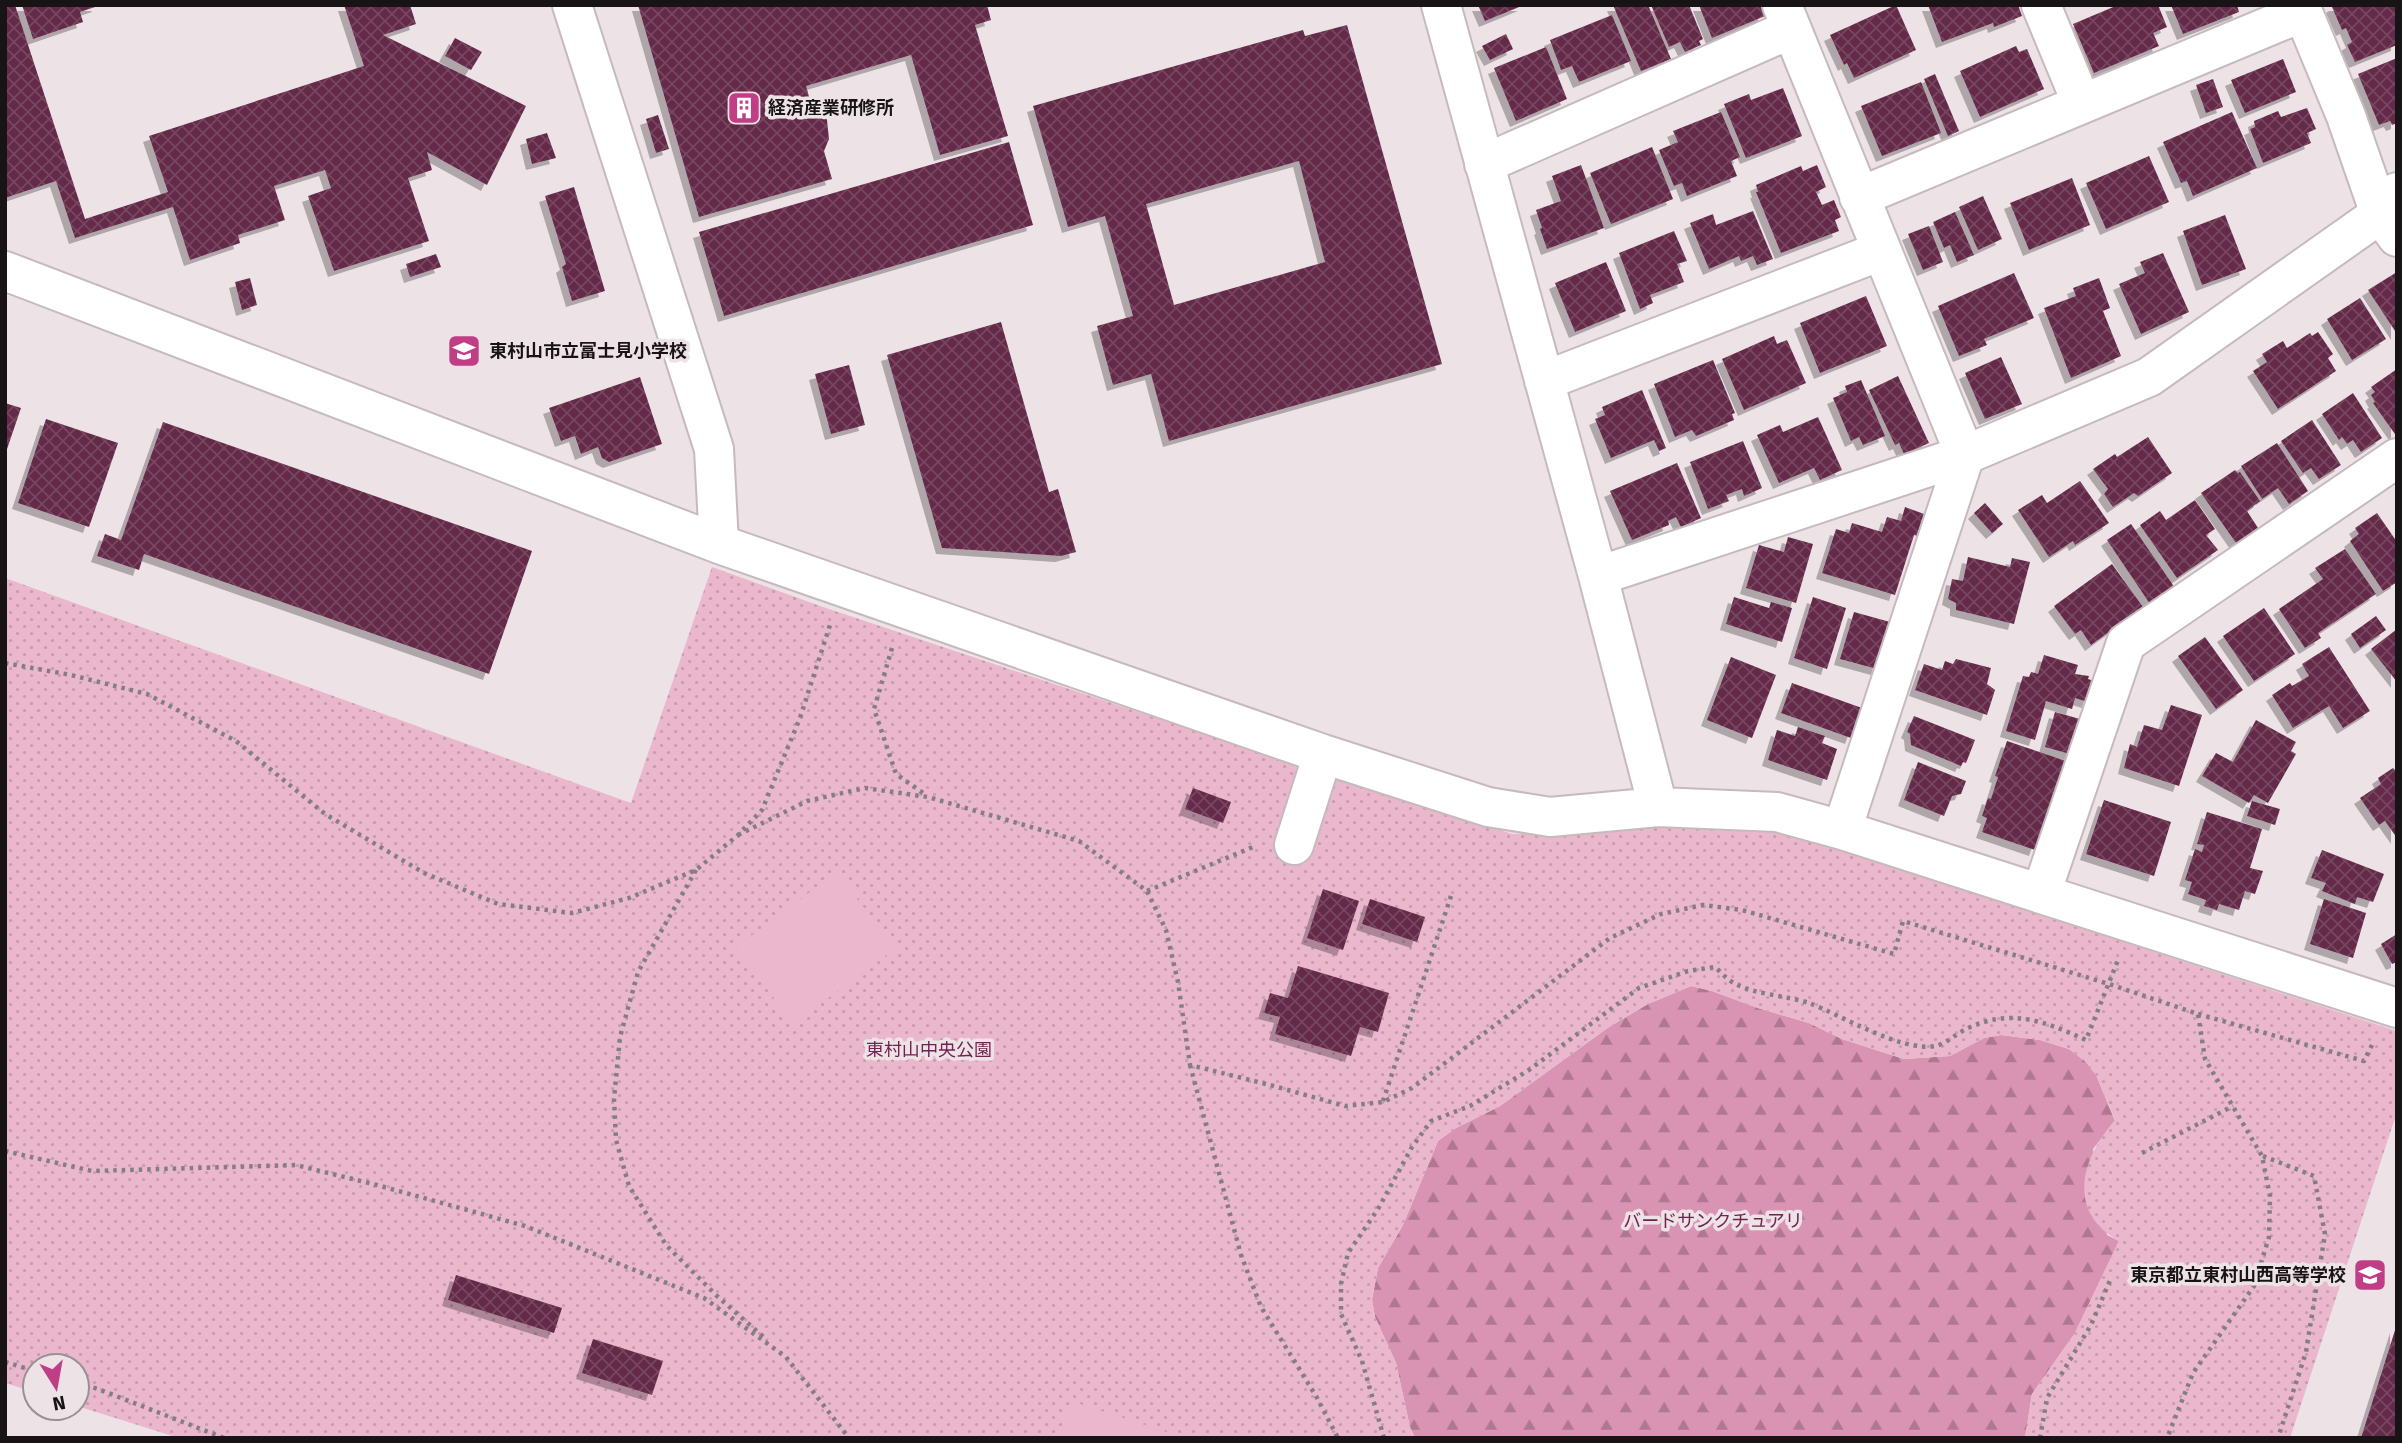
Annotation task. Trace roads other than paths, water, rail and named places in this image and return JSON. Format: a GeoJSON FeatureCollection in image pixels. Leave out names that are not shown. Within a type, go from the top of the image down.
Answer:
{"type":"FeatureCollection","features":[{"type":"Feature","properties":{"kind":"street"},"geometry":{"type":"LineString","coordinates":[[572,5],[714,449],[719,544]]}},
{"type":"Feature","properties":{"kind":"street"},"geometry":{"type":"LineString","coordinates":[[1441,5],[1598,576],[1658,807]]}},
{"type":"Feature","properties":{"kind":"street"},"geometry":{"type":"LineString","coordinates":[[2041,5],[2082,104]]}},
{"type":"Feature","properties":{"kind":"street"},"geometry":{"type":"LineString","coordinates":[[1598,576],[1965,455],[2149,377],[2391,214],[2301,8],[2082,104],[1859,197]]}},
{"type":"Feature","properties":{"kind":"street"},"geometry":{"type":"LineString","coordinates":[[1484,164],[1786,17],[1965,455],[1842,831]]}},
{"type":"Feature","properties":{"kind":"street"},"geometry":{"type":"LineString","coordinates":[[1544,381],[1881,251]]}},
{"type":"Feature","properties":{"kind":"street"},"geometry":{"type":"LineString","coordinates":[[5,271],[719,544],[1323,754],[1488,807],[1550,817],[1658,807],[1777,812],[2394,1007]]}},
{"type":"Feature","properties":{"kind":"street"},"geometry":{"type":"LineString","coordinates":[[2041,894],[2126,643],[2397,458]]}},
{"type":"Feature","properties":{"kind":"street"},"geometry":{"type":"LineString","coordinates":[[1294,845],[1323,754]]}},
{"type":"Feature","properties":{"kind":"place","name":"経済産業研修所"},"geometry":{"type":"Point","coordinates":[744,108]}},
{"type":"Feature","properties":{"kind":"place","name":"東村山市立富士見小学校"},"geometry":{"type":"Point","coordinates":[464,351]}},
{"type":"Feature","properties":{"kind":"place","name":"東京都立東村山西高等学校"},"geometry":{"type":"Point","coordinates":[2370,1275]}},
{"type":"Feature","properties":{"kind":"park label","name":"東村山中央公園"},"geometry":{"type":"Point","coordinates":[929,1050]}},
{"type":"Feature","properties":{"kind":"park label","name":"バードサンクチュアリ"},"geometry":{"type":"Point","coordinates":[1713,1221]}}]}
